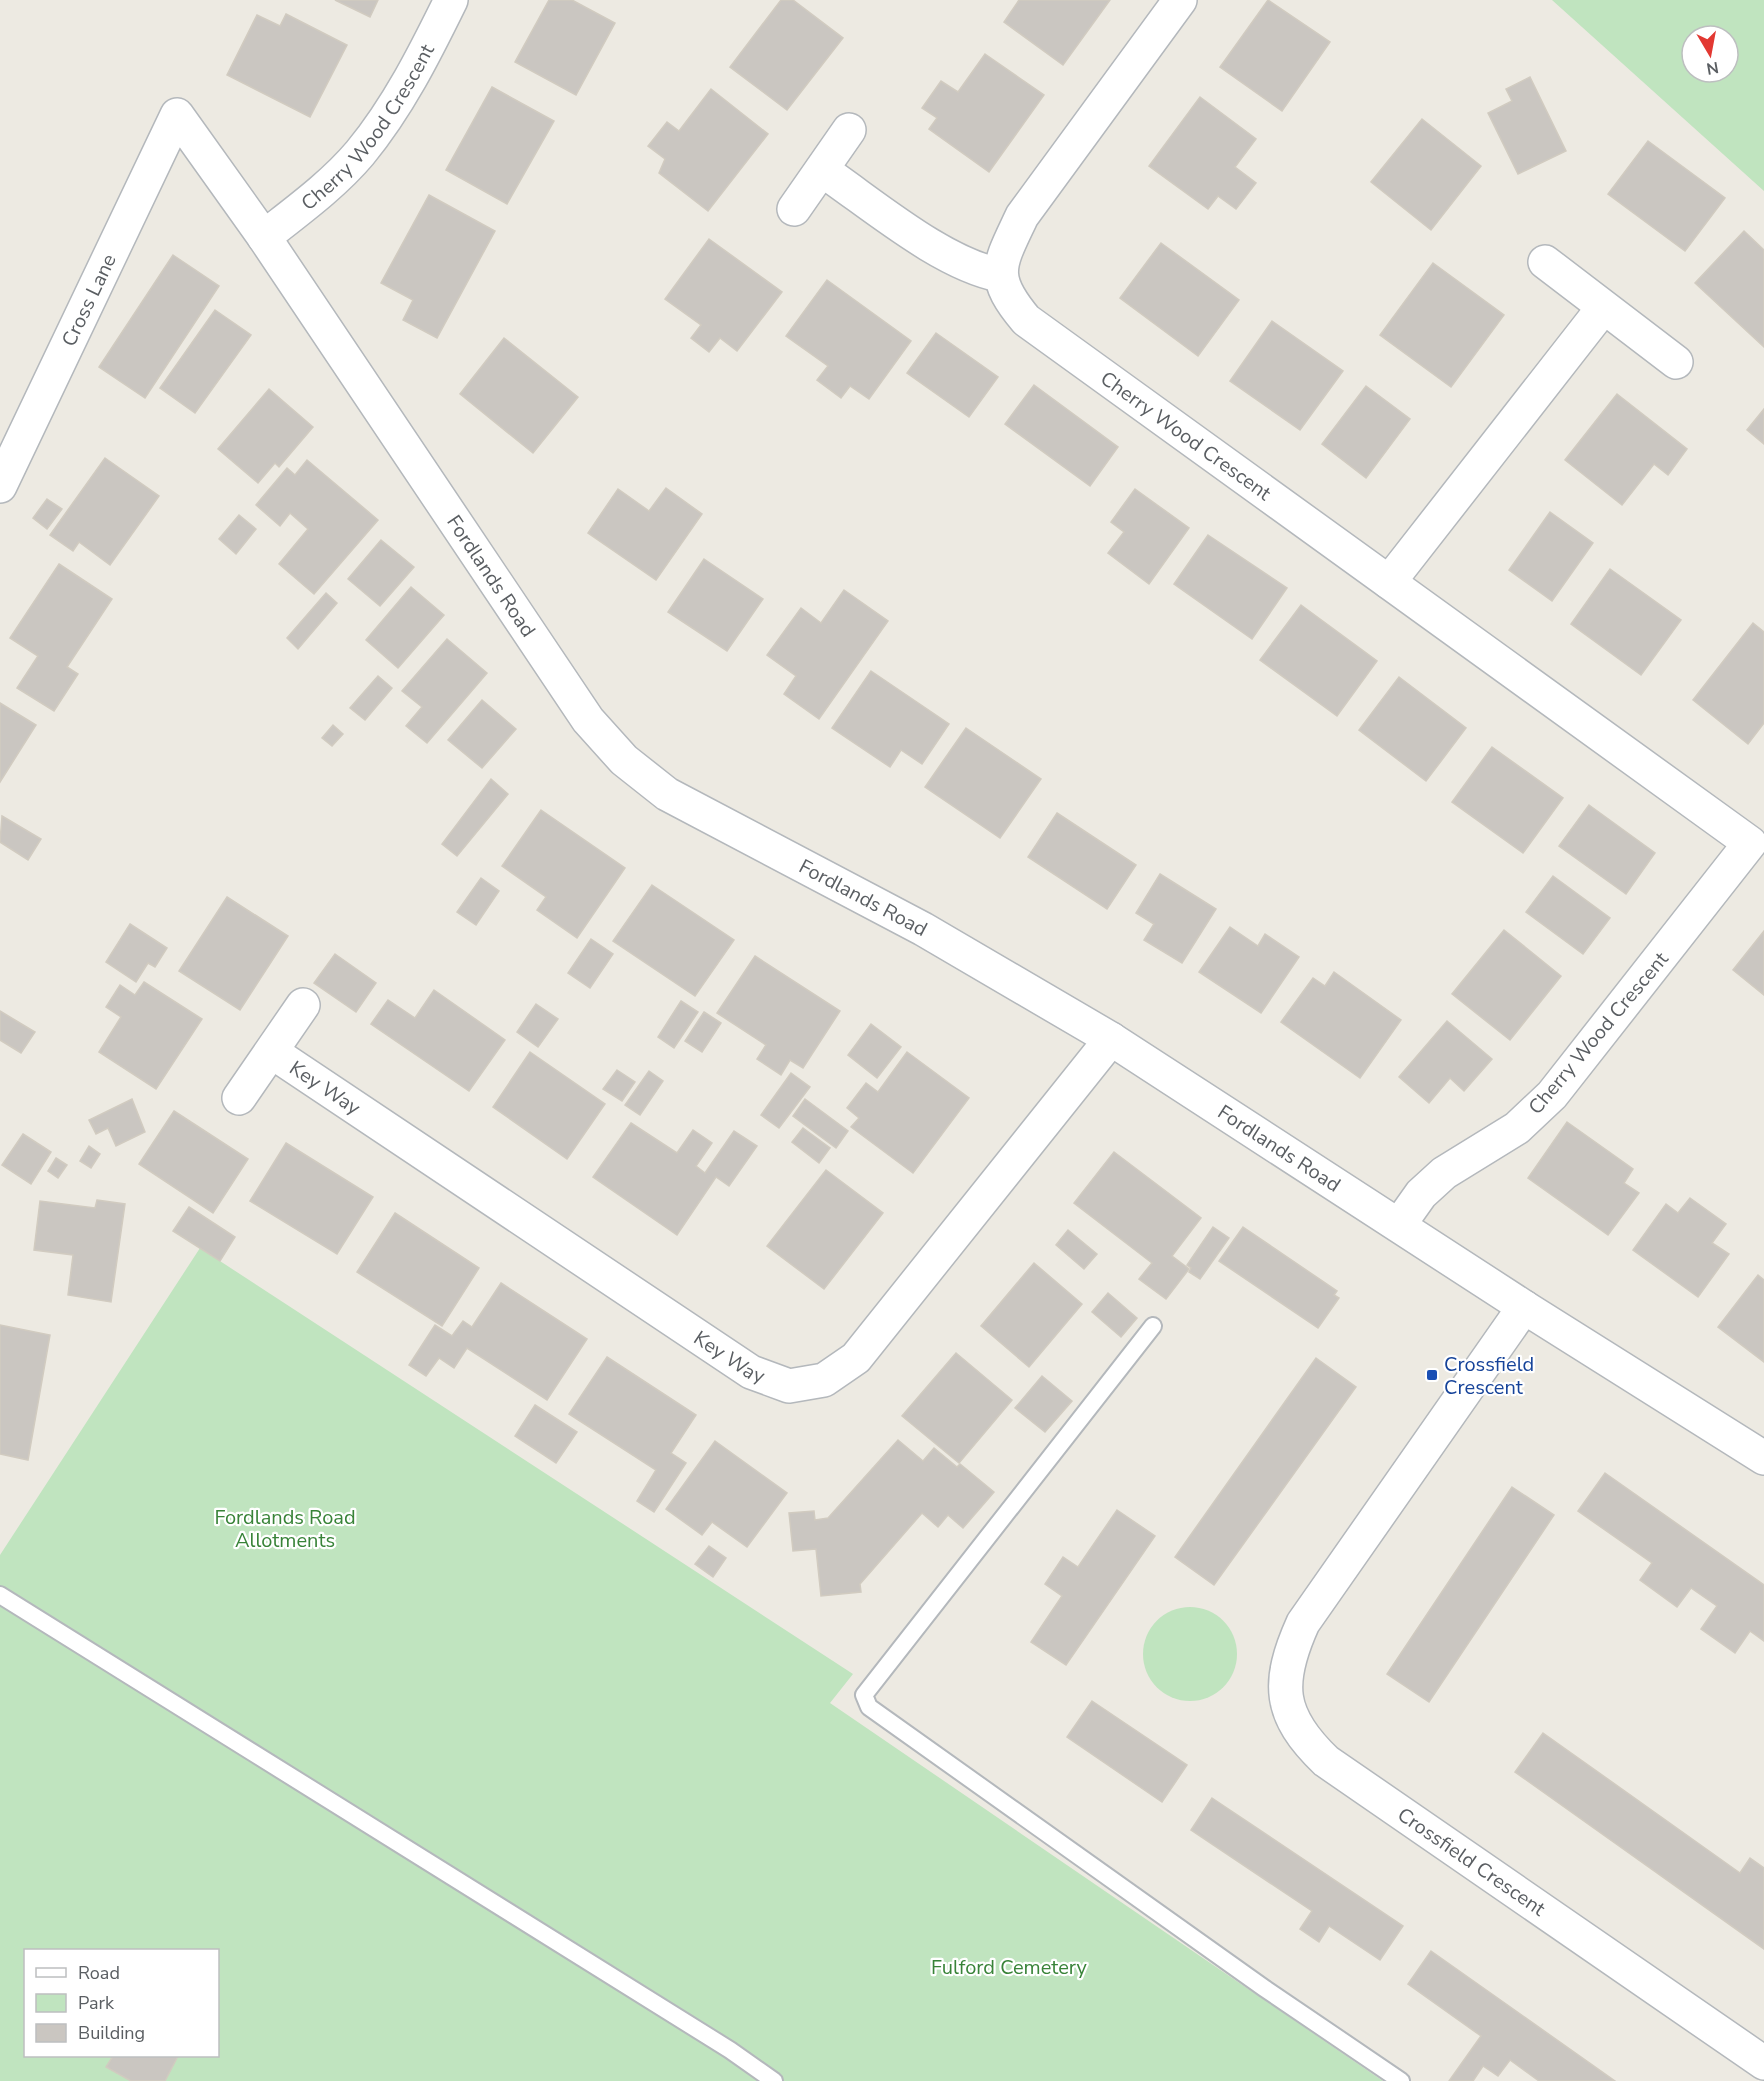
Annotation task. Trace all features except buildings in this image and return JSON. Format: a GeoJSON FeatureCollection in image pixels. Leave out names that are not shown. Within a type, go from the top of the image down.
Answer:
{"type":"FeatureCollection","features":[{"type":"Feature","properties":{"kind":"street","name":"Cherry Wood Crescent"},"geometry":{"type":"LineString","coordinates":[[264,237],[309,202],[360,153],[414,71],[451,0]]}},
{"type":"Feature","properties":{"kind":"street"},"geometry":{"type":"LineString","coordinates":[[822,170],[948,256],[977,271],[1000,275],[1006,249],[1022,216],[1180,0]]}},
{"type":"Feature","properties":{"kind":"street","name":"Fordlands Road"},"geometry":{"type":"LineString","coordinates":[[177,115],[264,237],[581,710],[624,760],[667,794],[923,928],[1112,1039],[1524,1307],[1764,1458]]}},
{"type":"Feature","properties":{"kind":"street","name":"Cross Lane"},"geometry":{"type":"LineString","coordinates":[[0,486],[177,115]]}},
{"type":"Feature","properties":{"kind":"street"},"geometry":{"type":"LineString","coordinates":[[794,209],[849,130]]}},
{"type":"Feature","properties":{"kind":"street"},"geometry":{"type":"LineString","coordinates":[[1545,262],[1676,362]]}},
{"type":"Feature","properties":{"kind":"street","name":"Cherry Wood Crescent"},"geometry":{"type":"LineString","coordinates":[[1000,275],[1006,296],[1026,320],[1389,582],[1757,835],[1552,1095],[1516,1128],[1444,1173],[1421,1194],[1399,1225]]}},
{"type":"Feature","properties":{"kind":"street"},"geometry":{"type":"LineString","coordinates":[[1389,582],[1604,308]]}},
{"type":"Feature","properties":{"kind":"street","name":"Key Way"},"geometry":{"type":"LineString","coordinates":[[239,1098],[303,1005]]}},
{"type":"Feature","properties":{"kind":"street","name":"Key Way"},"geometry":{"type":"LineString","coordinates":[[272,1052],[752,1372],[789,1386],[824,1380],[856,1358],[1112,1039]]}},
{"type":"Feature","properties":{"kind":"street","name":"Crossfield Crescent"},"geometry":{"type":"LineString","coordinates":[[1524,1307],[1303,1623],[1290,1653],[1284,1680],[1289,1709],[1304,1739],[1326,1761],[1764,2063]]}},
{"type":"Feature","properties":{"kind":"lane"},"geometry":{"type":"LineString","coordinates":[[1153,1326],[864,1695],[869,1707],[1264,1988],[1401,2081]]}},
{"type":"Feature","properties":{"kind":"lane"},"geometry":{"type":"LineString","coordinates":[[0,1595],[730,2050],[774,2081]]}},
{"type":"Feature","properties":{"kind":"green space"},"geometry":{"type":"Polygon","coordinates":[[[1552,0],[1764,0],[1764,191],[1552,0]]]}},
{"type":"Feature","properties":{"kind":"green space"},"geometry":{"type":"Polygon","coordinates":[[[200,1248],[853,1674],[830,1703],[1383,2081],[0,2081],[0,1555],[200,1248]]]}},
{"type":"Feature","properties":{"kind":"green space"},"geometry":{"type":"Polygon","coordinates":[[[1190,1607],[1208,1611],[1223,1621],[1233,1636],[1237,1654],[1233,1672],[1223,1687],[1208,1697],[1190,1701],[1172,1697],[1157,1687],[1147,1672],[1143,1654],[1147,1636],[1157,1621],[1172,1611],[1190,1607]]]}},
{"type":"Feature","properties":{"kind":"place","name":"Crossfield Crescent"},"geometry":{"type":"Point","coordinates":[1432,1375]}},
{"type":"Feature","properties":{"kind":"park label","name":"Fordlands Road Allotments"},"geometry":{"type":"Point","coordinates":[285,1528]}},
{"type":"Feature","properties":{"kind":"park label","name":"Fulford Cemetery"},"geometry":{"type":"Point","coordinates":[1009,1967]}}]}
